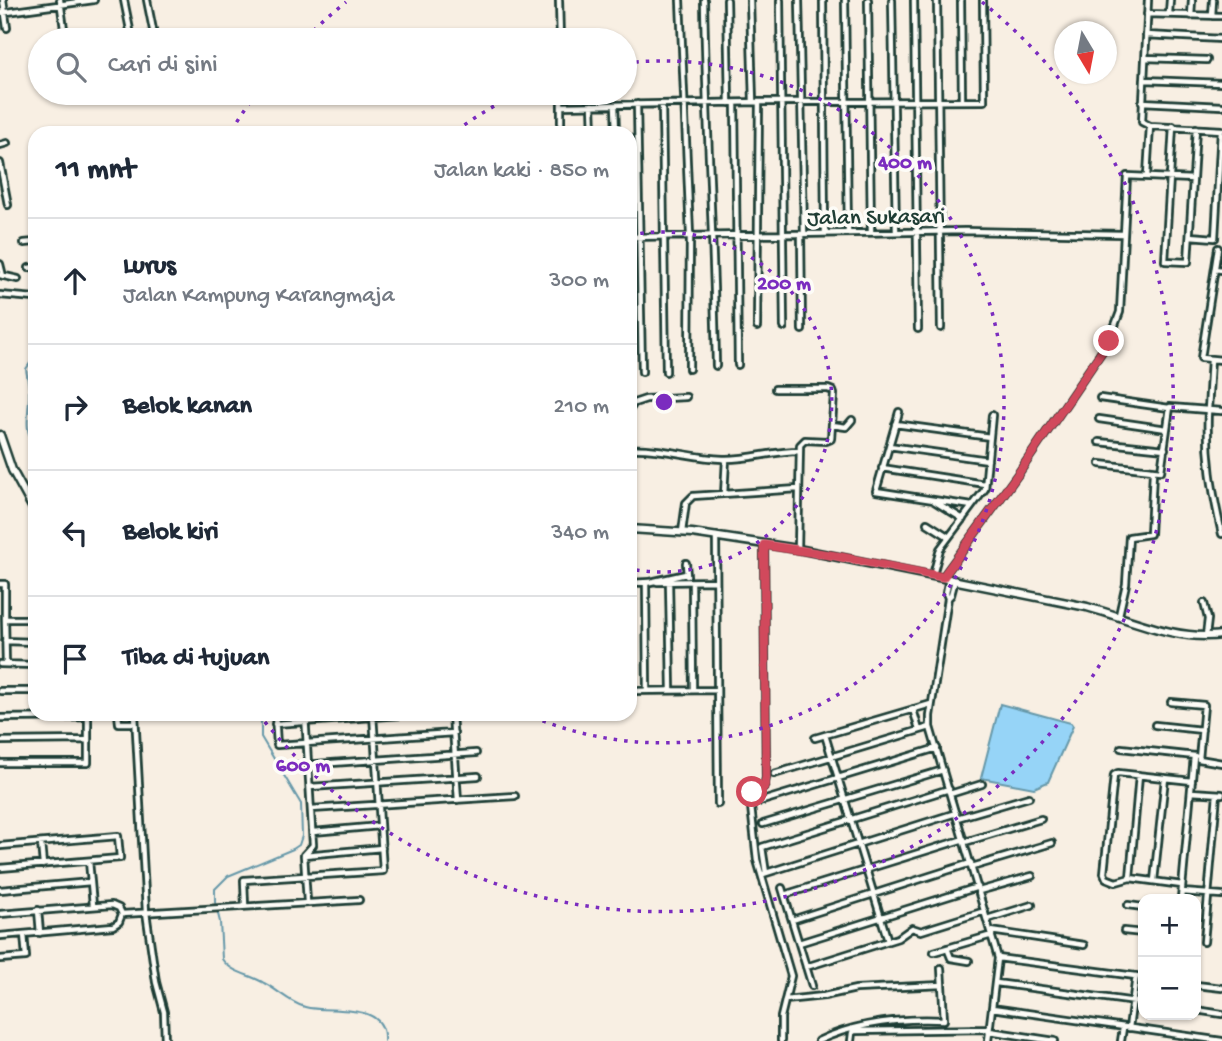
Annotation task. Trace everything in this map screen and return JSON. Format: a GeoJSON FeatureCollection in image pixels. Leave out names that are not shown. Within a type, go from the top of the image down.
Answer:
{"type":"FeatureCollection","features":[{"type":"Feature","properties":{"kind":"street"},"geometry":{"type":"LineString","coordinates":[[3,0],[2,13],[7,28]]}},
{"type":"Feature","properties":{"kind":"street"},"geometry":{"type":"LineString","coordinates":[[2,13],[60,2],[94,0]]}},
{"type":"Feature","properties":{"kind":"street"},"geometry":{"type":"LineString","coordinates":[[124,0],[130,28]]}},
{"type":"Feature","properties":{"kind":"street"},"geometry":{"type":"LineString","coordinates":[[148,0],[153,28]]}},
{"type":"Feature","properties":{"kind":"street"},"geometry":{"type":"LineString","coordinates":[[559,0],[560,28]]}},
{"type":"Feature","properties":{"kind":"street"},"geometry":{"type":"LineString","coordinates":[[680,0],[690,235],[689,369]]}},
{"type":"Feature","properties":{"kind":"street"},"geometry":{"type":"LineString","coordinates":[[704,0],[705,103],[714,235],[716,366]]}},
{"type":"Feature","properties":{"kind":"street"},"geometry":{"type":"LineString","coordinates":[[727,0],[738,365]]}},
{"type":"Feature","properties":{"kind":"street"},"geometry":{"type":"LineString","coordinates":[[750,0],[759,235],[757,327]]}},
{"type":"Feature","properties":{"kind":"street"},"geometry":{"type":"LineString","coordinates":[[780,0],[784,327]]}},
{"type":"Feature","properties":{"kind":"street"},"geometry":{"type":"LineString","coordinates":[[799,0],[802,330]]}},
{"type":"Feature","properties":{"kind":"street"},"geometry":{"type":"LineString","coordinates":[[823,0],[825,233]]}},
{"type":"Feature","properties":{"kind":"street"},"geometry":{"type":"LineString","coordinates":[[845,0],[848,233]]}},
{"type":"Feature","properties":{"kind":"street"},"geometry":{"type":"LineString","coordinates":[[868,0],[871,232]]}},
{"type":"Feature","properties":{"kind":"street"},"geometry":{"type":"LineString","coordinates":[[892,0],[895,232]]}},
{"type":"Feature","properties":{"kind":"street"},"geometry":{"type":"LineString","coordinates":[[914,0],[918,329]]}},
{"type":"Feature","properties":{"kind":"street"},"geometry":{"type":"LineString","coordinates":[[937,0],[941,328]]}},
{"type":"Feature","properties":{"kind":"street"},"geometry":{"type":"LineString","coordinates":[[961,0],[962,101]]}},
{"type":"Feature","properties":{"kind":"street"},"geometry":{"type":"LineString","coordinates":[[642,372],[637,104],[984,101],[983,0]]}},
{"type":"Feature","properties":{"kind":"street"},"geometry":{"type":"LineString","coordinates":[[1148,0],[1142,122],[1150,126],[1222,130],[1215,238],[1190,236]]}},
{"type":"Feature","properties":{"kind":"street"},"geometry":{"type":"LineString","coordinates":[[1169,13],[1170,0]]}},
{"type":"Feature","properties":{"kind":"street"},"geometry":{"type":"LineString","coordinates":[[1191,16],[1192,0]]}},
{"type":"Feature","properties":{"kind":"street"},"geometry":{"type":"LineString","coordinates":[[1212,16],[1213,0]]}},
{"type":"Feature","properties":{"kind":"street"},"geometry":{"type":"LineString","coordinates":[[60,2],[64,28]]}},
{"type":"Feature","properties":{"kind":"street"},"geometry":{"type":"LineString","coordinates":[[1147,14],[1222,16]]}},
{"type":"Feature","properties":{"kind":"street"},"geometry":{"type":"LineString","coordinates":[[1146,36],[1222,39]]}},
{"type":"Feature","properties":{"kind":"street"},"geometry":{"type":"LineString","coordinates":[[1145,58],[1207,60]]}},
{"type":"Feature","properties":{"kind":"street"},"geometry":{"type":"LineString","coordinates":[[1144,80],[1222,83]]}},
{"type":"Feature","properties":{"kind":"street"},"geometry":{"type":"LineString","coordinates":[[1142,102],[1222,106]]}},
{"type":"Feature","properties":{"kind":"street"},"geometry":{"type":"LineString","coordinates":[[662,104],[666,372]]}},
{"type":"Feature","properties":{"kind":"street"},"geometry":{"type":"LineString","coordinates":[[592,105],[593,126]]}},
{"type":"Feature","properties":{"kind":"street"},"geometry":{"type":"LineString","coordinates":[[561,126],[561,106],[592,105],[615,105],[616,126]]}},
{"type":"Feature","properties":{"kind":"street"},"geometry":{"type":"LineString","coordinates":[[1147,176],[1150,126]]}},
{"type":"Feature","properties":{"kind":"street"},"geometry":{"type":"LineString","coordinates":[[1173,126],[1165,261],[1188,262],[1196,128]]}},
{"type":"Feature","properties":{"kind":"street"},"geometry":{"type":"LineString","coordinates":[[0,145],[7,143]]}},
{"type":"Feature","properties":{"kind":"street"},"geometry":{"type":"LineString","coordinates":[[0,163],[8,205]]}},
{"type":"Feature","properties":{"kind":"street"},"geometry":{"type":"LineString","coordinates":[[988,1041],[998,958],[930,727],[949,578],[1109,341],[1120,312],[1126,178],[1128,175],[1194,179]]}},
{"type":"Feature","properties":{"kind":"street","name":"Jalan Sukasari"},"geometry":{"type":"LineString","coordinates":[[640,237],[871,232],[1122,234]]}},
{"type":"Feature","properties":{"kind":"street"},"geometry":{"type":"LineString","coordinates":[[24,243],[28,243]]}},
{"type":"Feature","properties":{"kind":"street"},"geometry":{"type":"LineString","coordinates":[[1218,248],[1202,358],[1222,360]]}},
{"type":"Feature","properties":{"kind":"street"},"geometry":{"type":"LineString","coordinates":[[0,264],[1,275],[18,279]]}},
{"type":"Feature","properties":{"kind":"street"},"geometry":{"type":"LineString","coordinates":[[1215,269],[1222,270]]}},
{"type":"Feature","properties":{"kind":"street"},"geometry":{"type":"LineString","coordinates":[[0,295],[28,297]]}},
{"type":"Feature","properties":{"kind":"street"},"geometry":{"type":"LineString","coordinates":[[1210,359],[1207,439],[1210,479],[1222,534]]}},
{"type":"Feature","properties":{"kind":"street"},"geometry":{"type":"LineString","coordinates":[[775,389],[831,390],[834,394],[830,440],[803,441],[799,451],[798,549]]}},
{"type":"Feature","properties":{"kind":"street"},"geometry":{"type":"LineString","coordinates":[[637,402],[686,397]]}},
{"type":"Feature","properties":{"kind":"street"},"geometry":{"type":"LineString","coordinates":[[1100,398],[1169,408],[1174,405],[1222,411]]}},
{"type":"Feature","properties":{"kind":"street"},"geometry":{"type":"LineString","coordinates":[[1100,464],[1161,471],[1169,408]]}},
{"type":"Feature","properties":{"kind":"street"},"geometry":{"type":"LineString","coordinates":[[899,412],[876,491],[972,506]]}},
{"type":"Feature","properties":{"kind":"street"},"geometry":{"type":"LineString","coordinates":[[933,575],[940,549],[985,489],[992,415]]}},
{"type":"Feature","properties":{"kind":"street"},"geometry":{"type":"LineString","coordinates":[[1099,419],[1167,429]]}},
{"type":"Feature","properties":{"kind":"street"},"geometry":{"type":"LineString","coordinates":[[832,425],[846,427],[852,420]]}},
{"type":"Feature","properties":{"kind":"street"},"geometry":{"type":"LineString","coordinates":[[895,424],[990,437]]}},
{"type":"Feature","properties":{"kind":"street"},"geometry":{"type":"LineString","coordinates":[[0,435],[12,470],[28,499]]}},
{"type":"Feature","properties":{"kind":"street"},"geometry":{"type":"LineString","coordinates":[[1099,442],[1165,449]]}},
{"type":"Feature","properties":{"kind":"street"},"geometry":{"type":"LineString","coordinates":[[889,446],[988,460]]}},
{"type":"Feature","properties":{"kind":"street"},"geometry":{"type":"LineString","coordinates":[[637,449],[726,459],[799,451]]}},
{"type":"Feature","properties":{"kind":"street"},"geometry":{"type":"LineString","coordinates":[[724,495],[726,459]]}},
{"type":"Feature","properties":{"kind":"street"},"geometry":{"type":"LineString","coordinates":[[883,468],[985,484]]}},
{"type":"Feature","properties":{"kind":"street"},"geometry":{"type":"LineString","coordinates":[[1119,615],[1126,584],[1129,537],[1150,534],[1153,472]]}},
{"type":"Feature","properties":{"kind":"street"},"geometry":{"type":"LineString","coordinates":[[682,532],[688,499],[697,495],[798,489]]}},
{"type":"Feature","properties":{"kind":"street"},"geometry":{"type":"LineString","coordinates":[[932,500],[963,519]]}},
{"type":"Feature","properties":{"kind":"street"},"geometry":{"type":"LineString","coordinates":[[927,523],[949,537]]}},
{"type":"Feature","properties":{"kind":"street"},"geometry":{"type":"LineString","coordinates":[[637,529],[716,536],[798,549],[1119,615],[1174,634],[1222,635]]}},
{"type":"Feature","properties":{"kind":"street"},"geometry":{"type":"LineString","coordinates":[[716,536],[718,804]]}},
{"type":"Feature","properties":{"kind":"street"},"geometry":{"type":"LineString","coordinates":[[764,545],[766,778],[764,787],[750,795],[756,853],[790,975],[781,1017],[781,1041]]}},
{"type":"Feature","properties":{"kind":"street"},"geometry":{"type":"LineString","coordinates":[[686,563],[693,690]]}},
{"type":"Feature","properties":{"kind":"street"},"geometry":{"type":"LineString","coordinates":[[646,583],[687,574]]}},
{"type":"Feature","properties":{"kind":"street"},"geometry":{"type":"LineString","coordinates":[[637,583],[716,581]]}},
{"type":"Feature","properties":{"kind":"street"},"geometry":{"type":"LineString","coordinates":[[669,582],[671,690]]}},
{"type":"Feature","properties":{"kind":"street"},"geometry":{"type":"LineString","coordinates":[[646,583],[647,690]]}},
{"type":"Feature","properties":{"kind":"street"},"geometry":{"type":"LineString","coordinates":[[0,584],[5,584],[3,664],[28,664]]}},
{"type":"Feature","properties":{"kind":"street"},"geometry":{"type":"LineString","coordinates":[[1204,603],[1208,619],[1206,636]]}},
{"type":"Feature","properties":{"kind":"street"},"geometry":{"type":"LineString","coordinates":[[5,619],[28,620]]}},
{"type":"Feature","properties":{"kind":"street"},"geometry":{"type":"LineString","coordinates":[[5,642],[28,642]]}},
{"type":"Feature","properties":{"kind":"street"},"geometry":{"type":"LineString","coordinates":[[637,691],[717,690]]}},
{"type":"Feature","properties":{"kind":"street"},"geometry":{"type":"LineString","coordinates":[[0,691],[28,691]]}},
{"type":"Feature","properties":{"kind":"street"},"geometry":{"type":"LineString","coordinates":[[1171,702],[1204,705],[1192,780],[1181,892],[1222,895]]}},
{"type":"Feature","properties":{"kind":"street"},"geometry":{"type":"LineString","coordinates":[[815,738],[932,704]]}},
{"type":"Feature","properties":{"kind":"street"},"geometry":{"type":"LineString","coordinates":[[913,709],[919,730]]}},
{"type":"Feature","properties":{"kind":"street"},"geometry":{"type":"LineString","coordinates":[[0,718],[28,717]]}},
{"type":"Feature","properties":{"kind":"street"},"geometry":{"type":"LineString","coordinates":[[0,763],[88,763],[88,721]]}},
{"type":"Feature","properties":{"kind":"street"},"geometry":{"type":"LineString","coordinates":[[119,721],[135,723],[146,912],[156,982],[164,1012],[165,1041]]}},
{"type":"Feature","properties":{"kind":"street"},"geometry":{"type":"LineString","coordinates":[[317,721],[275,724],[277,745],[454,733]]}},
{"type":"Feature","properties":{"kind":"street"},"geometry":{"type":"LineString","coordinates":[[245,906],[244,880],[383,870],[373,721]]}},
{"type":"Feature","properties":{"kind":"street"},"geometry":{"type":"LineString","coordinates":[[453,721],[458,800]]}},
{"type":"Feature","properties":{"kind":"street"},"geometry":{"type":"LineString","coordinates":[[306,722],[313,832],[313,845],[304,855],[307,902]]}},
{"type":"Feature","properties":{"kind":"street"},"geometry":{"type":"LineString","coordinates":[[1155,725],[1202,730]]}},
{"type":"Feature","properties":{"kind":"street"},"geometry":{"type":"LineString","coordinates":[[774,774],[930,727]]}},
{"type":"Feature","properties":{"kind":"street"},"geometry":{"type":"LineString","coordinates":[[825,735],[888,941]]}},
{"type":"Feature","properties":{"kind":"street"},"geometry":{"type":"LineString","coordinates":[[0,741],[88,740]]}},
{"type":"Feature","properties":{"kind":"street"},"geometry":{"type":"LineString","coordinates":[[759,802],[937,748]]}},
{"type":"Feature","properties":{"kind":"street"},"geometry":{"type":"LineString","coordinates":[[1121,748],[1196,756],[1200,761],[1222,763]]}},
{"type":"Feature","properties":{"kind":"street"},"geometry":{"type":"LineString","coordinates":[[288,766],[476,753]]}},
{"type":"Feature","properties":{"kind":"street"},"geometry":{"type":"LineString","coordinates":[[763,824],[943,770]]}},
{"type":"Feature","properties":{"kind":"street"},"geometry":{"type":"LineString","coordinates":[[1182,885],[1130,878],[1116,882],[1106,878],[1104,873],[1114,775],[1118,773],[1192,780]]}},
{"type":"Feature","properties":{"kind":"street"},"geometry":{"type":"LineString","coordinates":[[1130,878],[1139,775]]}},
{"type":"Feature","properties":{"kind":"street"},"geometry":{"type":"LineString","coordinates":[[310,788],[478,776]]}},
{"type":"Feature","properties":{"kind":"street"},"geometry":{"type":"LineString","coordinates":[[1154,881],[1165,778]]}},
{"type":"Feature","properties":{"kind":"street"},"geometry":{"type":"LineString","coordinates":[[764,874],[762,847],[982,784]]}},
{"type":"Feature","properties":{"kind":"street"},"geometry":{"type":"LineString","coordinates":[[1191,792],[1220,794],[1204,942]]}},
{"type":"Feature","properties":{"kind":"street"},"geometry":{"type":"LineString","coordinates":[[312,810],[515,796]]}},
{"type":"Feature","properties":{"kind":"street"},"geometry":{"type":"LineString","coordinates":[[764,874],[858,844],[1029,797]]}},
{"type":"Feature","properties":{"kind":"street"},"geometry":{"type":"LineString","coordinates":[[784,895],[866,868],[1041,820]]}},
{"type":"Feature","properties":{"kind":"street"},"geometry":{"type":"LineString","coordinates":[[313,832],[380,826]]}},
{"type":"Feature","properties":{"kind":"street"},"geometry":{"type":"LineString","coordinates":[[0,846],[118,836],[120,858],[0,868]]}},
{"type":"Feature","properties":{"kind":"street"},"geometry":{"type":"LineString","coordinates":[[41,843],[43,865]]}},
{"type":"Feature","properties":{"kind":"street"},"geometry":{"type":"LineString","coordinates":[[792,920],[874,893],[1052,843]]}},
{"type":"Feature","properties":{"kind":"street"},"geometry":{"type":"LineString","coordinates":[[304,855],[382,848]]}},
{"type":"Feature","properties":{"kind":"street"},"geometry":{"type":"LineString","coordinates":[[89,861],[93,905]]}},
{"type":"Feature","properties":{"kind":"street"},"geometry":{"type":"LineString","coordinates":[[799,943],[881,917],[1032,876]]}},
{"type":"Feature","properties":{"kind":"street"},"geometry":{"type":"LineString","coordinates":[[0,890],[91,882]]}},
{"type":"Feature","properties":{"kind":"street"},"geometry":{"type":"LineString","coordinates":[[782,888],[812,986]]}},
{"type":"Feature","properties":{"kind":"street"},"geometry":{"type":"LineString","coordinates":[[0,936],[113,926],[127,914],[146,912],[359,900]]}},
{"type":"Feature","properties":{"kind":"street"},"geometry":{"type":"LineString","coordinates":[[0,914],[112,905],[127,914]]}},
{"type":"Feature","properties":{"kind":"street"},"geometry":{"type":"LineString","coordinates":[[987,919],[1032,905]]}},
{"type":"Feature","properties":{"kind":"street"},"geometry":{"type":"LineString","coordinates":[[1128,905],[1138,906]]}},
{"type":"Feature","properties":{"kind":"street"},"geometry":{"type":"LineString","coordinates":[[38,910],[40,933]]}},
{"type":"Feature","properties":{"kind":"street"},"geometry":{"type":"LineString","coordinates":[[806,967],[898,938],[912,928],[921,931],[985,911]]}},
{"type":"Feature","properties":{"kind":"street"},"geometry":{"type":"LineString","coordinates":[[1124,931],[1138,932]]}},
{"type":"Feature","properties":{"kind":"street"},"geometry":{"type":"LineString","coordinates":[[934,952],[991,933],[1084,945]]}},
{"type":"Feature","properties":{"kind":"street"},"geometry":{"type":"LineString","coordinates":[[0,959],[26,957],[24,934]]}},
{"type":"Feature","properties":{"kind":"street"},"geometry":{"type":"LineString","coordinates":[[947,948],[951,958],[969,961]]}},
{"type":"Feature","properties":{"kind":"street"},"geometry":{"type":"LineString","coordinates":[[998,958],[1136,976],[1121,1041]]}},
{"type":"Feature","properties":{"kind":"street"},"geometry":{"type":"LineString","coordinates":[[818,1041],[837,1033],[890,1020],[944,1020],[941,968]]}},
{"type":"Feature","properties":{"kind":"street"},"geometry":{"type":"LineString","coordinates":[[996,982],[1138,1003]]}},
{"type":"Feature","properties":{"kind":"street"},"geometry":{"type":"LineString","coordinates":[[785,1000],[863,988],[942,985]]}},
{"type":"Feature","properties":{"kind":"street"},"geometry":{"type":"LineString","coordinates":[[1201,986],[1222,988]]}},
{"type":"Feature","properties":{"kind":"street"},"geometry":{"type":"LineString","coordinates":[[992,1008],[1222,1041]]}},
{"type":"Feature","properties":{"kind":"street"},"geometry":{"type":"LineString","coordinates":[[1201,1011],[1222,1014]]}},
{"type":"Feature","properties":{"kind":"street"},"geometry":{"type":"LineString","coordinates":[[851,1041],[855,1031],[989,1030],[1055,1041]]}},
{"type":"Feature","properties":{"kind":"water"},"geometry":{"type":"Polygon","coordinates":[[[1000,704],[1071,723],[1073,726],[1048,782],[1034,788],[981,778],[1000,704]]]}},
{"type":"Feature","properties":{"kind":"waterway"},"geometry":{"type":"LineString","coordinates":[[28,366],[28,384]]}},
{"type":"Feature","properties":{"kind":"waterway"},"geometry":{"type":"LineString","coordinates":[[261,721],[261,737],[301,804],[302,836],[299,845],[293,849],[228,876],[215,889],[222,959],[235,970],[305,1007],[367,1014],[376,1019],[382,1028],[384,1041]]}},
{"type":"Feature","properties":{"kind":"route"},"geometry":{"type":"LineString","coordinates":[[752,792],[764,787],[766,778],[764,545],[943,577],[1109,341]]}}]}
